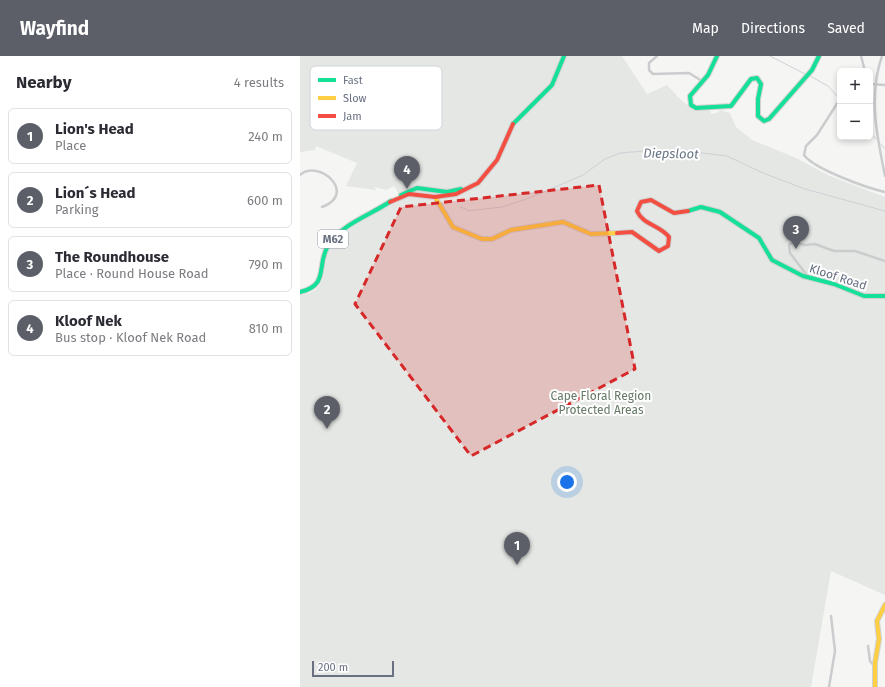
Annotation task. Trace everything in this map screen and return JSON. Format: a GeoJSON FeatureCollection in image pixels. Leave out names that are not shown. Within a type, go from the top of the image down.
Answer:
{"type":"FeatureCollection","features":[{"type":"Feature","properties":{"kind":"main road","name":"M62"},"geometry":{"type":"LineString","coordinates":[[390,202],[407,195],[435,197],[456,194],[478,184],[497,160],[513,124],[550,88],[557,75],[564,56]]}},
{"type":"Feature","properties":{"kind":"main road"},"geometry":{"type":"LineString","coordinates":[[717,56],[702,82],[690,96],[691,105],[696,108],[728,107],[734,104],[751,79],[758,79],[762,84],[758,99],[758,116],[764,121],[769,119],[807,75],[819,56]]}},
{"type":"Feature","properties":{"kind":"main road","name":"M62"},"geometry":{"type":"LineString","coordinates":[[300,292],[310,289],[319,280],[322,273],[325,251],[334,238],[360,220],[410,190],[416,188],[447,192],[461,190],[473,184],[488,173]]}},
{"type":"Feature","properties":{"kind":"main road"},"geometry":{"type":"LineString","coordinates":[[416,188],[416,192],[419,195]]}},
{"type":"Feature","properties":{"kind":"main road"},"geometry":{"type":"LineString","coordinates":[[425,196],[427,190],[435,197]]}},
{"type":"Feature","properties":{"kind":"main road","name":"Kloof Road"},"geometry":{"type":"LineString","coordinates":[[435,197],[453,227],[482,239],[492,239],[511,230],[545,226],[563,222],[593,234],[632,232],[642,237],[652,248],[659,251],[668,246],[669,237],[664,232],[640,218],[637,211],[641,202],[651,200],[667,210],[677,213],[700,207],[705,208],[723,214],[755,234],[761,240],[767,254],[772,260],[809,278],[834,284],[864,296],[885,296]]}},
{"type":"Feature","properties":{"kind":"main road"},"geometry":{"type":"LineString","coordinates":[[876,687],[875,667],[879,639],[877,621],[885,605]]}},
{"type":"Feature","properties":{"kind":"street"},"geometry":{"type":"LineString","coordinates":[[657,56],[649,63],[649,70],[653,74],[689,73],[702,82]]}},
{"type":"Feature","properties":{"kind":"street"},"geometry":{"type":"LineString","coordinates":[[861,56],[864,68]]}},
{"type":"Feature","properties":{"kind":"street"},"geometry":{"type":"LineString","coordinates":[[882,56],[873,104],[885,176]]}},
{"type":"Feature","properties":{"kind":"street"},"geometry":{"type":"LineString","coordinates":[[873,84],[885,85]]}},
{"type":"Feature","properties":{"kind":"street"},"geometry":{"type":"LineString","coordinates":[[837,103],[817,135],[806,146],[804,155],[811,162],[837,175],[885,192]]}},
{"type":"Feature","properties":{"kind":"street"},"geometry":{"type":"LineString","coordinates":[[300,175],[306,170],[313,170],[332,180],[337,191],[336,197],[322,207]]}},
{"type":"Feature","properties":{"kind":"street"},"geometry":{"type":"LineString","coordinates":[[809,278],[790,253],[789,245],[793,242],[805,245],[815,244],[834,251],[854,251],[885,261]]}},
{"type":"Feature","properties":{"kind":"street"},"geometry":{"type":"LineString","coordinates":[[830,687],[835,651],[831,616]]}},
{"type":"Feature","properties":{"kind":"street"},"geometry":{"type":"LineString","coordinates":[[868,646],[870,661],[875,667]]}},
{"type":"Feature","properties":{"kind":"highlighted area"},"geometry":{"type":"Polygon","coordinates":[[[599,185],[635,369],[471,456],[355,304],[401,207],[599,185]]]}},
{"type":"Feature","properties":{"kind":"green space","name":"Cape Floral Region Protected Areas"},"geometry":{"type":"Polygon","coordinates":[[[300,56],[622,56],[647,94],[667,85],[681,100],[690,106],[702,110],[710,110],[711,114],[717,113],[720,110],[730,113],[736,127],[752,140],[796,158],[830,176],[885,197],[885,595],[831,571],[811,687],[300,687],[300,295],[310,293],[321,283],[324,276],[328,252],[337,239],[354,226],[402,199],[394,186],[386,190],[374,187],[376,190],[346,186],[357,163],[316,146],[315,150],[300,152],[300,56]]]}},
{"type":"Feature","properties":{"kind":"waterway"},"geometry":{"type":"LineString","coordinates":[[770,56],[807,75]]}},
{"type":"Feature","properties":{"kind":"waterway"},"geometry":{"type":"LineString","coordinates":[[810,76],[828,86],[837,96]]}},
{"type":"Feature","properties":{"kind":"waterway"},"geometry":{"type":"LineString","coordinates":[[873,136],[876,139]]}},
{"type":"Feature","properties":{"kind":"waterway"},"geometry":{"type":"LineString","coordinates":[[881,144],[885,149]]}},
{"type":"Feature","properties":{"kind":"waterway","name":"Diepsloot"},"geometry":{"type":"LineString","coordinates":[[460,207],[466,209],[467,211],[502,207],[532,197],[583,175],[605,159],[620,153],[644,151],[686,151],[727,156],[763,173],[805,189],[885,211]]}},
{"type":"Feature","properties":{"kind":"traffic: fast"},"geometry":{"type":"LineString","coordinates":[[513,124],[552,85],[564,56]]}},
{"type":"Feature","properties":{"kind":"traffic: fast"},"geometry":{"type":"LineString","coordinates":[[717,56],[708,75],[690,96],[691,105],[696,108],[731,106],[751,79],[757,78],[761,84],[758,99],[758,116],[764,121],[769,119],[812,70],[819,56]]}},
{"type":"Feature","properties":{"kind":"traffic: fast"},"geometry":{"type":"LineString","coordinates":[[401,195],[417,188],[447,192],[461,189]]}},
{"type":"Feature","properties":{"kind":"traffic: fast"},"geometry":{"type":"LineString","coordinates":[[300,292],[315,285],[319,279],[325,253],[334,238],[357,220],[391,201]]}},
{"type":"Feature","properties":{"kind":"traffic: fast"},"geometry":{"type":"LineString","coordinates":[[688,211],[701,207],[720,212],[759,238],[772,260],[803,276],[834,284],[864,296],[885,296]]}},
{"type":"Feature","properties":{"kind":"traffic: slow"},"geometry":{"type":"LineString","coordinates":[[435,197],[453,227],[482,239],[492,239],[511,230],[563,222],[591,234],[617,233]]}},
{"type":"Feature","properties":{"kind":"traffic: slow"},"geometry":{"type":"LineString","coordinates":[[875,687],[875,663],[879,639],[877,621],[885,605]]}},
{"type":"Feature","properties":{"kind":"traffic: jam"},"geometry":{"type":"LineString","coordinates":[[390,202],[409,194],[435,197],[456,194],[478,183],[497,160],[513,124]]}},
{"type":"Feature","properties":{"kind":"traffic: jam"},"geometry":{"type":"LineString","coordinates":[[617,233],[632,232],[659,251],[668,246],[669,237],[640,216],[637,211],[641,202],[651,200],[674,213],[688,211]]}},
{"type":"Feature","properties":{"kind":"place","name":"Kloof Nek"},"geometry":{"type":"Point","coordinates":[407,189]}},
{"type":"Feature","properties":{"kind":"place","name":"The Roundhouse"},"geometry":{"type":"Point","coordinates":[796,249]}},
{"type":"Feature","properties":{"kind":"place","name":"Lion´s Head"},"geometry":{"type":"Point","coordinates":[327,429]}},
{"type":"Feature","properties":{"kind":"place","name":"Lion's Head"},"geometry":{"type":"Point","coordinates":[517,565]}}]}
